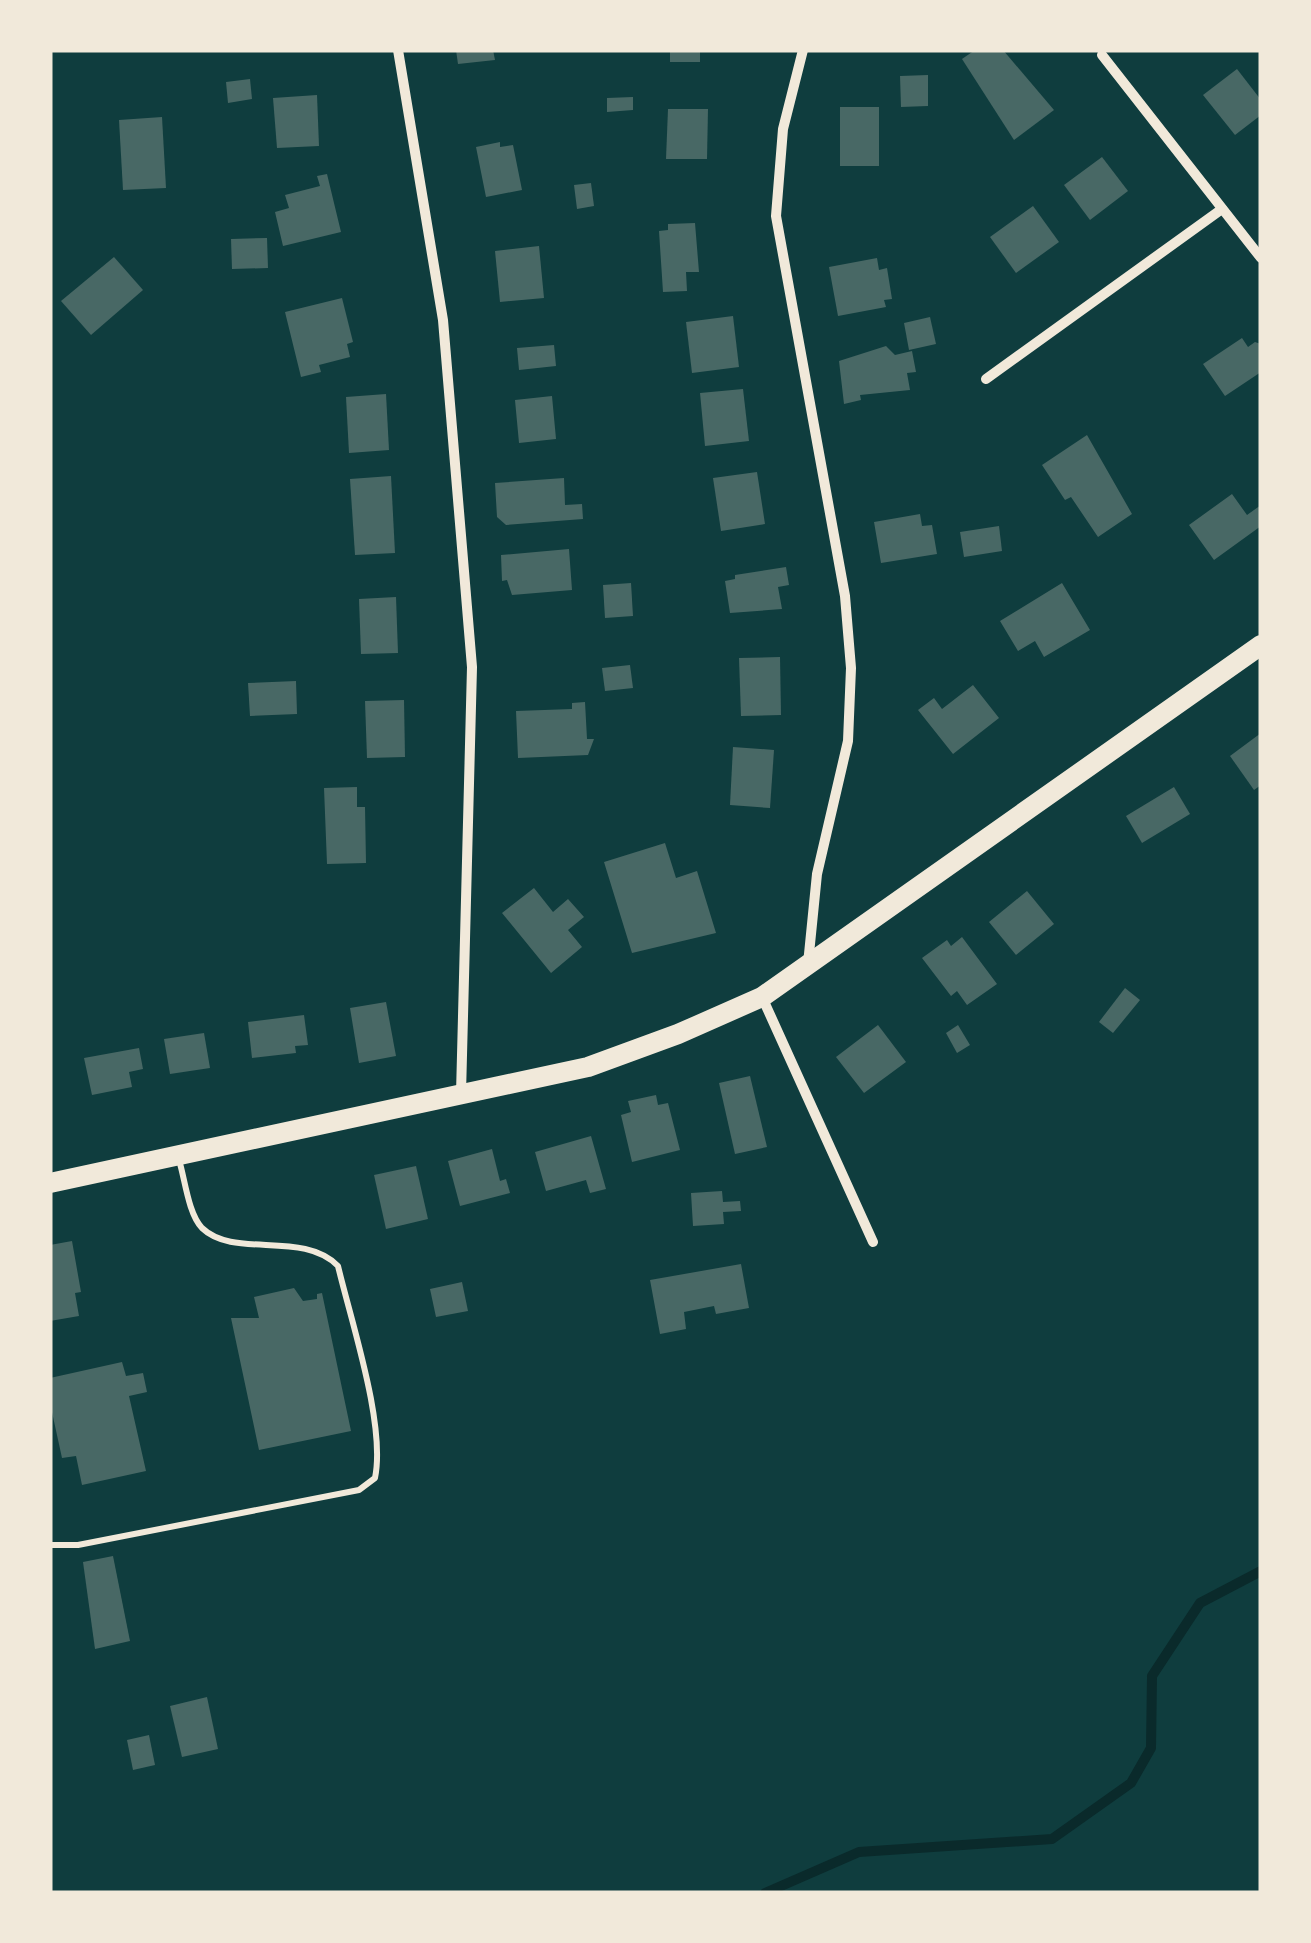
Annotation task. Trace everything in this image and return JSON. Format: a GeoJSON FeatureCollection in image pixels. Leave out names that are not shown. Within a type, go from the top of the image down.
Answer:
{"type":"FeatureCollection","features":[{"type":"Feature","properties":{"kind":"main road"},"geometry":{"type":"LineString","coordinates":[[50,1183],[588,1067],[762,997],[1261,645]]}},
{"type":"Feature","properties":{"kind":"street"},"geometry":{"type":"LineString","coordinates":[[398,50],[443,320],[472,667],[461,1094]]}},
{"type":"Feature","properties":{"kind":"street"},"geometry":{"type":"LineString","coordinates":[[802,50],[783,129],[776,216],[845,596],[851,668],[848,741],[817,874],[808,965]]}},
{"type":"Feature","properties":{"kind":"street"},"geometry":{"type":"LineString","coordinates":[[1102,55],[1261,258]]}},
{"type":"Feature","properties":{"kind":"street"},"geometry":{"type":"LineString","coordinates":[[986,378],[1222,209]]}},
{"type":"Feature","properties":{"kind":"street"},"geometry":{"type":"LineString","coordinates":[[762,997],[872,1242]]}},
{"type":"Feature","properties":{"kind":"lane"},"geometry":{"type":"LineString","coordinates":[[50,1545],[78,1544],[360,1490],[375,1478],[380,1457],[374,1421],[338,1266],[328,1255],[302,1247],[216,1236],[202,1228],[178,1155]]}},
{"type":"Feature","properties":{"kind":"building"},"geometry":{"type":"Polygon","coordinates":[[[456,50],[493,50],[495,60],[458,64],[456,50]]]}},
{"type":"Feature","properties":{"kind":"building"},"geometry":{"type":"Polygon","coordinates":[[[670,50],[700,50],[700,62],[670,62],[670,50]]]}},
{"type":"Feature","properties":{"kind":"building"},"geometry":{"type":"Polygon","coordinates":[[[975,50],[1003,50],[1054,110],[1014,140],[962,59],[975,50]]]}},
{"type":"Feature","properties":{"kind":"building"},"geometry":{"type":"Polygon","coordinates":[[[1237,69],[1261,100],[1261,115],[1235,135],[1203,95],[1237,69]]]}},
{"type":"Feature","properties":{"kind":"building"},"geometry":{"type":"Polygon","coordinates":[[[928,75],[928,106],[901,107],[900,76],[928,75]]]}},
{"type":"Feature","properties":{"kind":"building"},"geometry":{"type":"Polygon","coordinates":[[[250,79],[252,99],[228,103],[226,82],[250,79]]]}},
{"type":"Feature","properties":{"kind":"building"},"geometry":{"type":"Polygon","coordinates":[[[317,95],[319,146],[277,148],[273,98],[317,95]]]}},
{"type":"Feature","properties":{"kind":"building"},"geometry":{"type":"Polygon","coordinates":[[[633,97],[633,110],[607,112],[607,98],[633,97]]]}},
{"type":"Feature","properties":{"kind":"building"},"geometry":{"type":"Polygon","coordinates":[[[840,107],[879,107],[879,166],[840,166],[840,107]]]}},
{"type":"Feature","properties":{"kind":"building"},"geometry":{"type":"Polygon","coordinates":[[[668,109],[708,109],[707,159],[666,159],[668,109]]]}},
{"type":"Feature","properties":{"kind":"building"},"geometry":{"type":"Polygon","coordinates":[[[162,117],[166,188],[123,190],[119,120],[162,117]]]}},
{"type":"Feature","properties":{"kind":"building"},"geometry":{"type":"Polygon","coordinates":[[[500,142],[500,147],[513,145],[522,190],[486,197],[476,147],[500,142]]]}},
{"type":"Feature","properties":{"kind":"building"},"geometry":{"type":"Polygon","coordinates":[[[1102,157],[1128,191],[1090,220],[1064,185],[1102,157]]]}},
{"type":"Feature","properties":{"kind":"building"},"geometry":{"type":"Polygon","coordinates":[[[327,174],[341,232],[283,246],[275,212],[289,208],[285,195],[320,186],[317,176],[327,174]]]}},
{"type":"Feature","properties":{"kind":"building"},"geometry":{"type":"Polygon","coordinates":[[[591,183],[594,206],[577,209],[574,185],[591,183]]]}},
{"type":"Feature","properties":{"kind":"building"},"geometry":{"type":"Polygon","coordinates":[[[1033,206],[1059,242],[1016,273],[990,237],[1033,206]]]}},
{"type":"Feature","properties":{"kind":"building"},"geometry":{"type":"Polygon","coordinates":[[[695,223],[699,272],[686,272],[687,291],[663,292],[659,231],[668,230],[668,224],[695,223]]]}},
{"type":"Feature","properties":{"kind":"building"},"geometry":{"type":"Polygon","coordinates":[[[267,238],[268,268],[232,269],[231,239],[267,238]]]}},
{"type":"Feature","properties":{"kind":"building"},"geometry":{"type":"Polygon","coordinates":[[[539,246],[544,298],[500,302],[495,251],[539,246]]]}},
{"type":"Feature","properties":{"kind":"building"},"geometry":{"type":"Polygon","coordinates":[[[114,257],[143,290],[91,335],[61,301],[114,257]]]}},
{"type":"Feature","properties":{"kind":"building"},"geometry":{"type":"Polygon","coordinates":[[[877,258],[879,270],[887,268],[892,299],[884,300],[886,307],[838,316],[829,267],[877,258]]]}},
{"type":"Feature","properties":{"kind":"building"},"geometry":{"type":"Polygon","coordinates":[[[342,298],[353,342],[347,344],[350,357],[319,365],[321,372],[301,377],[285,312],[342,298]]]}},
{"type":"Feature","properties":{"kind":"building"},"geometry":{"type":"Polygon","coordinates":[[[733,316],[739,367],[692,373],[686,322],[733,316]]]}},
{"type":"Feature","properties":{"kind":"building"},"geometry":{"type":"Polygon","coordinates":[[[930,317],[936,344],[909,350],[904,323],[930,317]]]}},
{"type":"Feature","properties":{"kind":"building"},"geometry":{"type":"Polygon","coordinates":[[[1242,338],[1248,347],[1255,342],[1261,344],[1261,372],[1225,396],[1203,364],[1242,338]]]}},
{"type":"Feature","properties":{"kind":"building"},"geometry":{"type":"Polygon","coordinates":[[[554,345],[556,366],[519,370],[517,348],[554,345]]]}},
{"type":"Feature","properties":{"kind":"building"},"geometry":{"type":"Polygon","coordinates":[[[886,346],[895,355],[912,351],[916,372],[907,373],[910,390],[860,395],[861,400],[844,404],[839,361],[886,346]]]}},
{"type":"Feature","properties":{"kind":"building"},"geometry":{"type":"Polygon","coordinates":[[[743,389],[749,441],[705,446],[700,393],[743,389]]]}},
{"type":"Feature","properties":{"kind":"building"},"geometry":{"type":"Polygon","coordinates":[[[386,394],[389,450],[349,453],[346,397],[386,394]]]}},
{"type":"Feature","properties":{"kind":"building"},"geometry":{"type":"Polygon","coordinates":[[[552,396],[556,439],[519,443],[515,400],[552,396]]]}},
{"type":"Feature","properties":{"kind":"building"},"geometry":{"type":"Polygon","coordinates":[[[1087,435],[1132,514],[1098,537],[1071,497],[1065,500],[1042,465],[1087,435]]]}},
{"type":"Feature","properties":{"kind":"building"},"geometry":{"type":"Polygon","coordinates":[[[757,472],[765,524],[721,531],[713,478],[757,472]]]}},
{"type":"Feature","properties":{"kind":"building"},"geometry":{"type":"Polygon","coordinates":[[[391,476],[395,553],[355,555],[350,479],[391,476]]]}},
{"type":"Feature","properties":{"kind":"building"},"geometry":{"type":"Polygon","coordinates":[[[564,478],[565,505],[582,504],[583,519],[506,525],[497,517],[495,483],[564,478]]]}},
{"type":"Feature","properties":{"kind":"building"},"geometry":{"type":"Polygon","coordinates":[[[1232,494],[1247,515],[1261,505],[1261,526],[1214,560],[1189,525],[1232,494]]]}},
{"type":"Feature","properties":{"kind":"building"},"geometry":{"type":"Polygon","coordinates":[[[920,514],[922,526],[932,525],[937,554],[881,563],[874,522],[920,514]]]}},
{"type":"Feature","properties":{"kind":"building"},"geometry":{"type":"Polygon","coordinates":[[[999,526],[1002,551],[964,557],[960,532],[999,526]]]}},
{"type":"Feature","properties":{"kind":"building"},"geometry":{"type":"Polygon","coordinates":[[[569,549],[572,590],[512,595],[507,580],[502,581],[501,555],[569,549]]]}},
{"type":"Feature","properties":{"kind":"building"},"geometry":{"type":"Polygon","coordinates":[[[786,567],[789,585],[778,587],[782,609],[730,613],[725,581],[735,579],[735,575],[786,567]]]}},
{"type":"Feature","properties":{"kind":"building"},"geometry":{"type":"Polygon","coordinates":[[[631,583],[633,616],[605,618],[603,585],[631,583]]]}},
{"type":"Feature","properties":{"kind":"building"},"geometry":{"type":"Polygon","coordinates":[[[1062,583],[1090,630],[1044,657],[1035,641],[1018,651],[1000,621],[1062,583]]]}},
{"type":"Feature","properties":{"kind":"building"},"geometry":{"type":"Polygon","coordinates":[[[396,597],[398,653],[361,654],[359,599],[396,597]]]}},
{"type":"Feature","properties":{"kind":"building"},"geometry":{"type":"Polygon","coordinates":[[[780,657],[781,715],[741,716],[739,658],[780,657]]]}},
{"type":"Feature","properties":{"kind":"building"},"geometry":{"type":"Polygon","coordinates":[[[630,665],[633,688],[605,691],[602,668],[630,665]]]}},
{"type":"Feature","properties":{"kind":"building"},"geometry":{"type":"Polygon","coordinates":[[[296,681],[297,714],[250,716],[248,683],[296,681]]]}},
{"type":"Feature","properties":{"kind":"building"},"geometry":{"type":"Polygon","coordinates":[[[973,685],[999,718],[953,754],[918,710],[934,698],[942,709],[973,685]]]}},
{"type":"Feature","properties":{"kind":"building"},"geometry":{"type":"Polygon","coordinates":[[[404,700],[405,757],[367,758],[365,701],[404,700]]]}},
{"type":"Feature","properties":{"kind":"building"},"geometry":{"type":"Polygon","coordinates":[[[585,702],[587,739],[594,739],[588,755],[518,758],[516,711],[572,709],[572,703],[585,702]]]}},
{"type":"Feature","properties":{"kind":"building"},"geometry":{"type":"Polygon","coordinates":[[[1261,733],[1261,785],[1254,790],[1230,756],[1261,733]]]}},
{"type":"Feature","properties":{"kind":"building"},"geometry":{"type":"Polygon","coordinates":[[[733,747],[774,750],[770,808],[730,805],[733,747]]]}},
{"type":"Feature","properties":{"kind":"building"},"geometry":{"type":"Polygon","coordinates":[[[357,787],[357,807],[365,807],[366,863],[327,864],[324,788],[357,787]]]}},
{"type":"Feature","properties":{"kind":"building"},"geometry":{"type":"Polygon","coordinates":[[[1174,787],[1190,814],[1142,843],[1126,816],[1174,787]]]}},
{"type":"Feature","properties":{"kind":"building"},"geometry":{"type":"Polygon","coordinates":[[[665,843],[676,878],[697,871],[716,933],[632,953],[604,862],[665,843]]]}},
{"type":"Feature","properties":{"kind":"building"},"geometry":{"type":"Polygon","coordinates":[[[534,888],[553,912],[568,899],[584,917],[568,930],[582,947],[551,973],[502,913],[534,888]]]}},
{"type":"Feature","properties":{"kind":"building"},"geometry":{"type":"Polygon","coordinates":[[[1027,891],[1054,924],[1016,955],[989,922],[1027,891]]]}},
{"type":"Feature","properties":{"kind":"building"},"geometry":{"type":"Polygon","coordinates":[[[962,937],[997,984],[967,1005],[957,991],[951,996],[922,958],[947,940],[951,946],[962,937]]]}},
{"type":"Feature","properties":{"kind":"building"},"geometry":{"type":"Polygon","coordinates":[[[1125,988],[1140,1000],[1113,1033],[1099,1022],[1125,988]]]}},
{"type":"Feature","properties":{"kind":"building"},"geometry":{"type":"Polygon","coordinates":[[[386,1002],[396,1056],[359,1063],[350,1008],[386,1002]]]}},
{"type":"Feature","properties":{"kind":"building"},"geometry":{"type":"Polygon","coordinates":[[[304,1015],[308,1045],[295,1046],[296,1053],[252,1058],[248,1022],[304,1015]]]}},
{"type":"Feature","properties":{"kind":"building"},"geometry":{"type":"Polygon","coordinates":[[[878,1025],[906,1062],[864,1093],[836,1057],[878,1025]]]}},
{"type":"Feature","properties":{"kind":"building"},"geometry":{"type":"Polygon","coordinates":[[[958,1025],[970,1045],[957,1053],[946,1033],[958,1025]]]}},
{"type":"Feature","properties":{"kind":"building"},"geometry":{"type":"Polygon","coordinates":[[[204,1033],[210,1068],[170,1074],[164,1039],[204,1033]]]}},
{"type":"Feature","properties":{"kind":"building"},"geometry":{"type":"Polygon","coordinates":[[[139,1048],[143,1069],[129,1072],[132,1087],[92,1095],[84,1058],[139,1048]]]}},
{"type":"Feature","properties":{"kind":"building"},"geometry":{"type":"Polygon","coordinates":[[[750,1076],[767,1147],[735,1154],[719,1083],[750,1076]]]}},
{"type":"Feature","properties":{"kind":"building"},"geometry":{"type":"Polygon","coordinates":[[[656,1095],[658,1105],[668,1103],[680,1150],[632,1162],[621,1115],[631,1112],[628,1101],[656,1095]]]}},
{"type":"Feature","properties":{"kind":"building"},"geometry":{"type":"Polygon","coordinates":[[[591,1136],[606,1189],[590,1193],[586,1180],[546,1191],[535,1152],[591,1136]]]}},
{"type":"Feature","properties":{"kind":"building"},"geometry":{"type":"Polygon","coordinates":[[[492,1149],[500,1181],[506,1179],[510,1193],[460,1206],[448,1161],[492,1149]]]}},
{"type":"Feature","properties":{"kind":"building"},"geometry":{"type":"Polygon","coordinates":[[[416,1166],[428,1219],[386,1229],[374,1175],[416,1166]]]}},
{"type":"Feature","properties":{"kind":"building"},"geometry":{"type":"Polygon","coordinates":[[[722,1191],[723,1202],[740,1201],[741,1211],[723,1212],[724,1224],[693,1226],[691,1193],[722,1191]]]}},
{"type":"Feature","properties":{"kind":"building"},"geometry":{"type":"Polygon","coordinates":[[[72,1241],[81,1292],[75,1293],[79,1316],[50,1321],[50,1245],[72,1241]]]}},
{"type":"Feature","properties":{"kind":"building"},"geometry":{"type":"Polygon","coordinates":[[[741,1264],[749,1308],[716,1314],[714,1306],[684,1312],[686,1329],[660,1334],[650,1280],[741,1264]]]}},
{"type":"Feature","properties":{"kind":"building"},"geometry":{"type":"Polygon","coordinates":[[[462,1282],[468,1311],[436,1317],[430,1289],[462,1282]]]}},
{"type":"Feature","properties":{"kind":"building"},"geometry":{"type":"Polygon","coordinates":[[[294,1288],[303,1301],[317,1299],[317,1294],[322,1293],[351,1431],[259,1450],[231,1318],[259,1318],[254,1297],[294,1288]]]}},
{"type":"Feature","properties":{"kind":"building"},"geometry":{"type":"Polygon","coordinates":[[[122,1362],[126,1376],[143,1373],[147,1392],[129,1396],[146,1471],[82,1485],[76,1456],[62,1458],[50,1403],[50,1378],[122,1362]]]}},
{"type":"Feature","properties":{"kind":"building"},"geometry":{"type":"Polygon","coordinates":[[[113,1556],[130,1641],[95,1649],[83,1562],[113,1556]]]}},
{"type":"Feature","properties":{"kind":"building"},"geometry":{"type":"Polygon","coordinates":[[[207,1697],[218,1749],[182,1757],[170,1706],[207,1697]]]}},
{"type":"Feature","properties":{"kind":"building"},"geometry":{"type":"Polygon","coordinates":[[[149,1735],[155,1765],[133,1770],[127,1740],[149,1735]]]}},
{"type":"Feature","properties":{"kind":"waterway"},"geometry":{"type":"LineString","coordinates":[[765,1893],[859,1852],[1052,1839],[1131,1783],[1151,1748],[1152,1676],[1200,1603],[1261,1571]]}}]}
